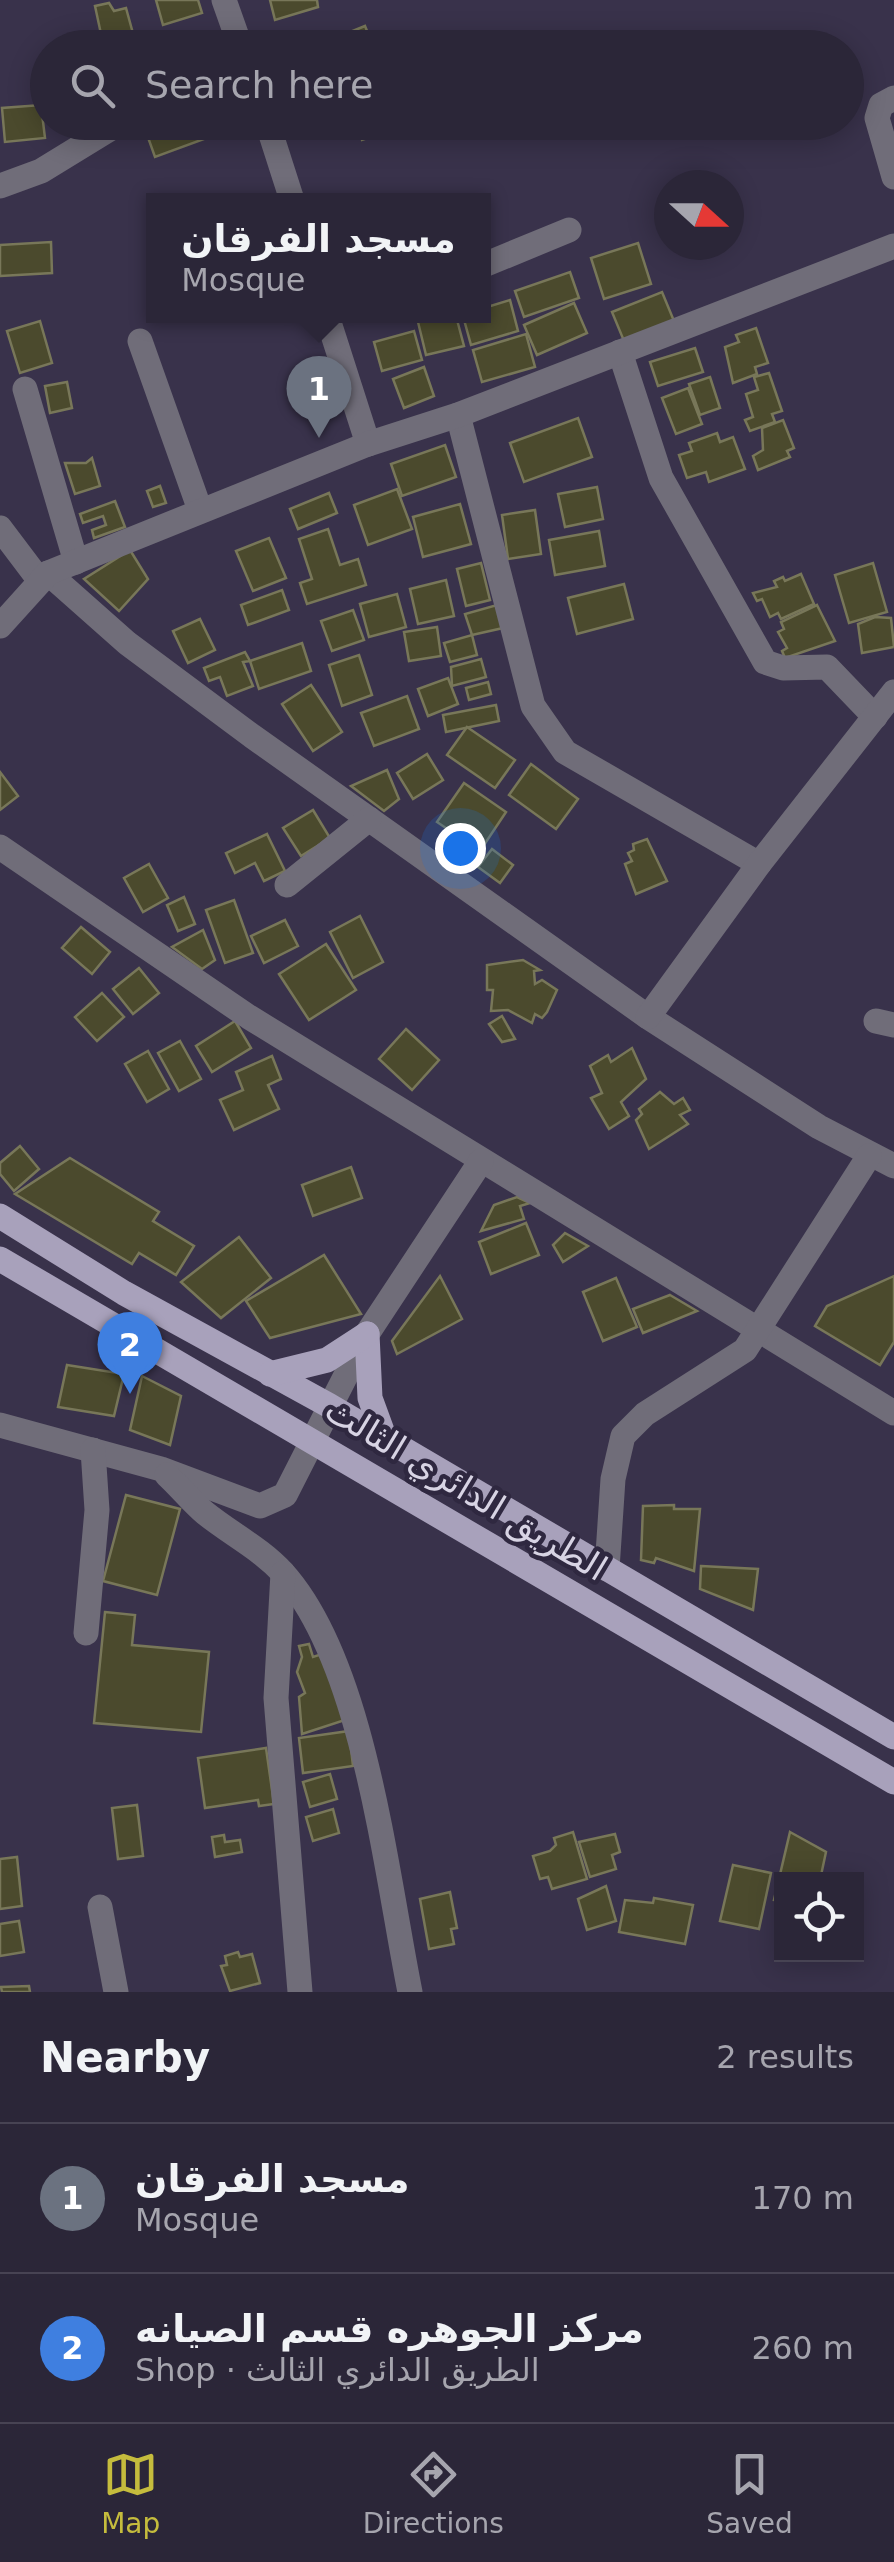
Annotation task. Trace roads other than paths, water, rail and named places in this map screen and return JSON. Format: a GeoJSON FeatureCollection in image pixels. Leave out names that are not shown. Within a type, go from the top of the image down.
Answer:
{"type":"FeatureCollection","features":[{"type":"Feature","properties":{"kind":"main road","name":"الطريق الدائري الثالث"},"geometry":{"type":"LineString","coordinates":[[0,1216],[124,1294],[330,1406],[894,1736]]}},
{"type":"Feature","properties":{"kind":"main road","name":"الطريق الدائري الثالث"},"geometry":{"type":"LineString","coordinates":[[0,1259],[314,1439],[894,1782]]}},
{"type":"Feature","properties":{"kind":"main road"},"geometry":{"type":"LineString","coordinates":[[270,1374],[327,1360],[367,1334]]}},
{"type":"Feature","properties":{"kind":"main road"},"geometry":{"type":"LineString","coordinates":[[367,1334],[368,1388],[385,1440]]}},
{"type":"Feature","properties":{"kind":"street"},"geometry":{"type":"LineString","coordinates":[[224,0],[234,30]]}},
{"type":"Feature","properties":{"kind":"street"},"geometry":{"type":"LineString","coordinates":[[894,98],[881,105],[877,118],[894,178]]}},
{"type":"Feature","properties":{"kind":"street"},"geometry":{"type":"LineString","coordinates":[[0,186],[41,171],[92,140]]}},
{"type":"Feature","properties":{"kind":"street"},"geometry":{"type":"LineString","coordinates":[[274,140],[290,193]]}},
{"type":"Feature","properties":{"kind":"street"},"geometry":{"type":"LineString","coordinates":[[491,262],[569,230]]}},
{"type":"Feature","properties":{"kind":"street"},"geometry":{"type":"LineString","coordinates":[[0,626],[44,577],[76,562],[368,444],[458,414],[894,246]]}},
{"type":"Feature","properties":{"kind":"street"},"geometry":{"type":"LineString","coordinates":[[330,323],[368,444]]}},
{"type":"Feature","properties":{"kind":"street"},"geometry":{"type":"LineString","coordinates":[[140,341],[200,510]]}},
{"type":"Feature","properties":{"kind":"street"},"geometry":{"type":"LineString","coordinates":[[620,352],[662,478],[765,662],[784,668],[827,667],[875,716]]}},
{"type":"Feature","properties":{"kind":"street"},"geometry":{"type":"LineString","coordinates":[[25,388],[76,562]]}},
{"type":"Feature","properties":{"kind":"street"},"geometry":{"type":"LineString","coordinates":[[458,414],[533,706],[553,741],[589,767],[759,864]]}},
{"type":"Feature","properties":{"kind":"street"},"geometry":{"type":"LineString","coordinates":[[0,528],[44,577],[126,642],[369,818],[648,1017],[869,1156],[894,1166]]}},
{"type":"Feature","properties":{"kind":"street"},"geometry":{"type":"LineString","coordinates":[[648,1017],[759,864],[894,692]]}},
{"type":"Feature","properties":{"kind":"street"},"geometry":{"type":"LineString","coordinates":[[287,885],[369,818]]}},
{"type":"Feature","properties":{"kind":"street"},"geometry":{"type":"LineString","coordinates":[[0,847],[249,1017],[894,1413]]}},
{"type":"Feature","properties":{"kind":"street"},"geometry":{"type":"LineString","coordinates":[[607,1569],[613,1479],[624,1436],[646,1414],[745,1350],[869,1156]]}},
{"type":"Feature","properties":{"kind":"street"},"geometry":{"type":"LineString","coordinates":[[0,1425],[161,1469],[260,1506],[285,1495],[367,1334],[481,1161]]}},
{"type":"Feature","properties":{"kind":"street"},"geometry":{"type":"LineString","coordinates":[[86,1633],[97,1510],[93,1450]]}},
{"type":"Feature","properties":{"kind":"street"},"geometry":{"type":"LineString","coordinates":[[161,1469],[206,1514],[240,1534],[283,1573],[315,1616],[348,1695],[410,1992]]}},
{"type":"Feature","properties":{"kind":"street"},"geometry":{"type":"LineString","coordinates":[[283,1573],[276,1698],[300,1992]]}},
{"type":"Feature","properties":{"kind":"street"},"geometry":{"type":"LineString","coordinates":[[100,1907],[116,1992]]}},
{"type":"Feature","properties":{"kind":"place","name":"مسجد الفرقان"},"geometry":{"type":"Point","coordinates":[319,438]}},
{"type":"Feature","properties":{"kind":"place","name":"مركز الجوهره قسم الصيانه"},"geometry":{"type":"Point","coordinates":[130,1394]}}]}
